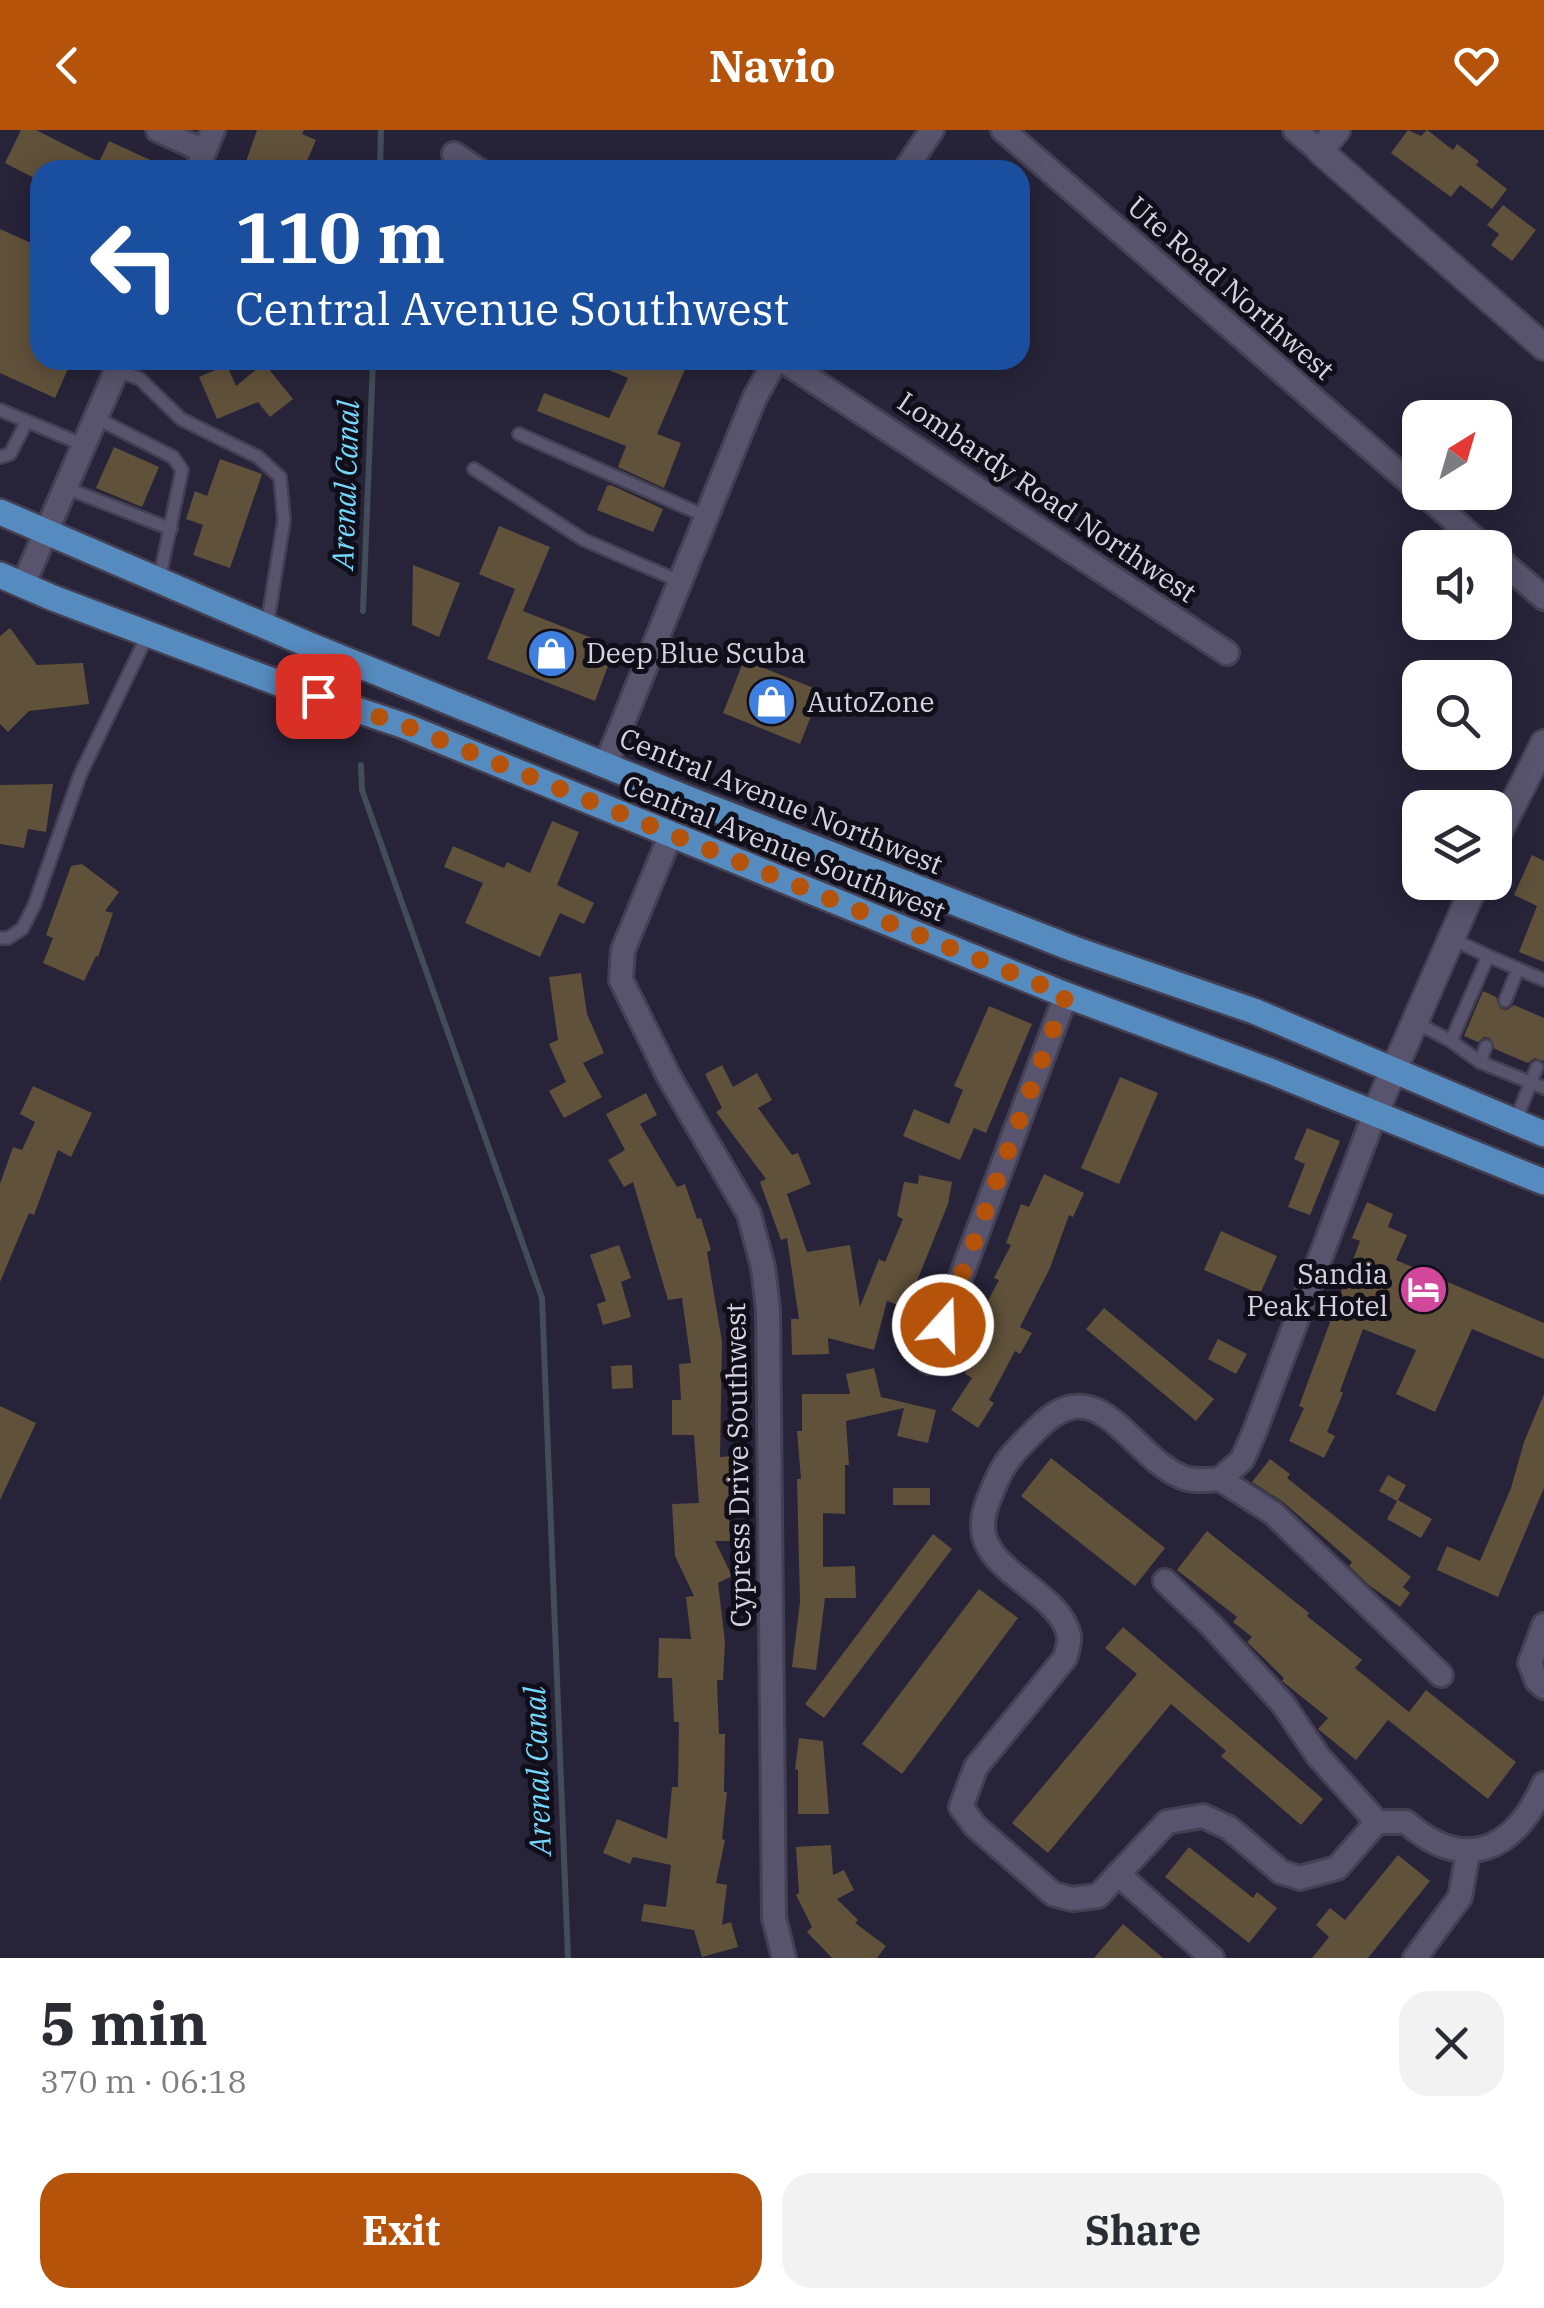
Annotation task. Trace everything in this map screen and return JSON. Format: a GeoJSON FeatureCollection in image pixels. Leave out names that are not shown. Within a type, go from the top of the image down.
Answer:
{"type":"FeatureCollection","features":[{"type":"Feature","properties":{"kind":"main road","name":"Central Avenue Northwest"},"geometry":{"type":"LineString","coordinates":[[0,512],[307,644],[1056,942],[1254,1011],[1544,1134]]}},
{"type":"Feature","properties":{"kind":"main road","name":"Central Avenue Southwest"},"geometry":{"type":"LineString","coordinates":[[8,581],[289,687],[406,726],[1066,995],[1544,1182]]}},
{"type":"Feature","properties":{"kind":"street"},"geometry":{"type":"LineString","coordinates":[[158,130],[204,150]]}},
{"type":"Feature","properties":{"kind":"street"},"geometry":{"type":"LineString","coordinates":[[912,160],[932,130]]}},
{"type":"Feature","properties":{"kind":"street","name":"Ute Road Northwest"},"geometry":{"type":"LineString","coordinates":[[1003,130],[1402,476]]}},
{"type":"Feature","properties":{"kind":"street"},"geometry":{"type":"LineString","coordinates":[[1295,130],[1544,347]]}},
{"type":"Feature","properties":{"kind":"street"},"geometry":{"type":"LineString","coordinates":[[1320,151],[1337,130]]}},
{"type":"Feature","properties":{"kind":"street"},"geometry":{"type":"LineString","coordinates":[[454,154],[463,160]]}},
{"type":"Feature","properties":{"kind":"street"},"geometry":{"type":"LineString","coordinates":[[8,581],[48,531],[117,370]]}},
{"type":"Feature","properties":{"kind":"street"},"geometry":{"type":"LineString","coordinates":[[606,764],[755,397],[773,370]]}},
{"type":"Feature","properties":{"kind":"street","name":"Lombardy Road Northwest"},"geometry":{"type":"LineString","coordinates":[[794,370],[1226,653]]}},
{"type":"Feature","properties":{"kind":"street","name":"Ute Road Northwest"},"geometry":{"type":"LineString","coordinates":[[1442,510],[1465,530]]}},
{"type":"Feature","properties":{"kind":"street"},"geometry":{"type":"LineString","coordinates":[[1512,571],[1544,598]]}},
{"type":"Feature","properties":{"kind":"street"},"geometry":{"type":"LineString","coordinates":[[1512,806],[1544,742]]}},
{"type":"Feature","properties":{"kind":"street","name":"Cypress Drive Southwest"},"geometry":{"type":"LineString","coordinates":[[671,834],[624,950],[621,980],[669,1077],[749,1214],[762,1267],[768,1309],[774,1918],[784,1958]]}},
{"type":"Feature","properties":{"kind":"street"},"geometry":{"type":"LineString","coordinates":[[1220,1479],[1242,1460],[1391,1069],[1468,900]]}},
{"type":"Feature","properties":{"kind":"street"},"geometry":{"type":"LineString","coordinates":[[930,1362],[1066,995]]}},
{"type":"Feature","properties":{"kind":"street"},"geometry":{"type":"LineString","coordinates":[[1377,1822],[1337,1868],[1300,1878],[1281,1872],[1229,1828],[1203,1816],[1168,1822],[1098,1896],[1072,1900],[1052,1894],[974,1826],[961,1807],[976,1767],[1065,1658],[1070,1639],[1063,1620],[988,1550],[982,1528],[986,1504],[1003,1464],[1054,1411],[1080,1406],[1104,1413],[1180,1476],[1220,1479],[1273,1514],[1441,1676]]}},
{"type":"Feature","properties":{"kind":"street"},"geometry":{"type":"LineString","coordinates":[[1165,1581],[1211,1624],[1283,1704],[1318,1756],[1377,1822],[1406,1822],[1424,1838],[1474,1853],[1502,1843],[1536,1802],[1544,1784]]}},
{"type":"Feature","properties":{"kind":"street"},"geometry":{"type":"LineString","coordinates":[[1544,1625],[1530,1662],[1544,1687]]}},
{"type":"Feature","properties":{"kind":"street"},"geometry":{"type":"LineString","coordinates":[[1415,1958],[1460,1897],[1468,1852]]}},
{"type":"Feature","properties":{"kind":"street"},"geometry":{"type":"LineString","coordinates":[[1118,1874],[1212,1958]]}},
{"type":"Feature","properties":{"kind":"lane"},"geometry":{"type":"LineString","coordinates":[[126,370],[181,419],[258,457],[280,477],[284,520],[267,626]]}},
{"type":"Feature","properties":{"kind":"lane"},"geometry":{"type":"LineString","coordinates":[[0,410],[84,445]]}},
{"type":"Feature","properties":{"kind":"lane"},"geometry":{"type":"LineString","coordinates":[[96,418],[174,456],[182,470],[159,580]]}},
{"type":"Feature","properties":{"kind":"lane"},"geometry":{"type":"LineString","coordinates":[[0,456],[10,454],[27,421]]}},
{"type":"Feature","properties":{"kind":"lane"},"geometry":{"type":"LineString","coordinates":[[519,434],[705,516]]}},
{"type":"Feature","properties":{"kind":"lane"},"geometry":{"type":"LineString","coordinates":[[474,469],[584,540],[679,581]]}},
{"type":"Feature","properties":{"kind":"lane"},"geometry":{"type":"LineString","coordinates":[[66,488],[170,529]]}},
{"type":"Feature","properties":{"kind":"lane"},"geometry":{"type":"LineString","coordinates":[[0,938],[8,938],[22,929],[34,906],[80,775],[148,634]]}},
{"type":"Feature","properties":{"kind":"lane"},"geometry":{"type":"LineString","coordinates":[[1450,938],[1544,980]]}},
{"type":"Feature","properties":{"kind":"lane"},"geometry":{"type":"LineString","coordinates":[[1451,1041],[1488,956]]}},
{"type":"Feature","properties":{"kind":"lane"},"geometry":{"type":"LineString","coordinates":[[1505,1001],[1518,969]]}},
{"type":"Feature","properties":{"kind":"lane"},"geometry":{"type":"LineString","coordinates":[[1413,1021],[1480,1062],[1544,1088]]}},
{"type":"Feature","properties":{"kind":"lane"},"geometry":{"type":"LineString","coordinates":[[1480,1062],[1486,1046]]}},
{"type":"Feature","properties":{"kind":"lane"},"geometry":{"type":"LineString","coordinates":[[1515,1122],[1537,1067]]}},
{"type":"Feature","properties":{"kind":"building"},"geometry":{"type":"Polygon","coordinates":[[[21,130],[36,130],[95,160],[30,160],[30,176],[5,163],[21,130]]]}},
{"type":"Feature","properties":{"kind":"building"},"geometry":{"type":"Polygon","coordinates":[[[257,130],[304,130],[302,134],[316,140],[307,160],[246,160],[257,130]]]}},
{"type":"Feature","properties":{"kind":"building"},"geometry":{"type":"Polygon","coordinates":[[[1408,130],[1421,136],[1427,130],[1453,150],[1457,144],[1479,161],[1476,165],[1507,189],[1492,209],[1460,185],[1451,197],[1391,153],[1408,130]]]}},
{"type":"Feature","properties":{"kind":"building"},"geometry":{"type":"Polygon","coordinates":[[[109,141],[150,160],[100,160],[109,141]]]}},
{"type":"Feature","properties":{"kind":"building"},"geometry":{"type":"Polygon","coordinates":[[[1503,205],[1536,230],[1512,261],[1491,245],[1499,234],[1487,225],[1503,205]]]}},
{"type":"Feature","properties":{"kind":"building"},"geometry":{"type":"Polygon","coordinates":[[[0,229],[30,242],[30,370],[68,370],[55,398],[0,373],[0,229]]]}},
{"type":"Feature","properties":{"kind":"building"},"geometry":{"type":"Polygon","coordinates":[[[215,370],[229,370],[236,386],[255,370],[270,370],[293,399],[270,417],[258,402],[217,419],[199,377],[215,370]]]}},
{"type":"Feature","properties":{"kind":"building"},"geometry":{"type":"Polygon","coordinates":[[[609,370],[685,370],[657,434],[681,443],[664,488],[618,467],[626,446],[537,411],[544,393],[609,418],[628,378],[609,370]]]}},
{"type":"Feature","properties":{"kind":"building"},"geometry":{"type":"Polygon","coordinates":[[[114,447],[159,467],[142,507],[96,488],[114,447]]]}},
{"type":"Feature","properties":{"kind":"building"},"geometry":{"type":"Polygon","coordinates":[[[220,459],[262,474],[230,568],[193,555],[203,525],[186,519],[195,491],[207,496],[220,459]]]}},
{"type":"Feature","properties":{"kind":"building"},"geometry":{"type":"Polygon","coordinates":[[[607,486],[663,509],[653,532],[597,510],[607,486]]]}},
{"type":"Feature","properties":{"kind":"building","name":"Deep Blue Scuba"},"geometry":{"type":"Polygon","coordinates":[[[499,526],[550,547],[523,611],[615,647],[595,701],[487,659],[515,589],[479,574],[499,526]]]}},
{"type":"Feature","properties":{"kind":"building"},"geometry":{"type":"Polygon","coordinates":[[[413,565],[460,583],[439,637],[412,625],[413,565]]]}},
{"type":"Feature","properties":{"kind":"building"},"geometry":{"type":"Polygon","coordinates":[[[10,628],[37,665],[83,663],[89,704],[29,711],[8,732],[0,724],[0,636],[10,628]]]}},
{"type":"Feature","properties":{"kind":"building","name":"AutoZone"},"geometry":{"type":"Polygon","coordinates":[[[744,660],[821,691],[800,744],[723,713],[744,660]]]}},
{"type":"Feature","properties":{"kind":"building"},"geometry":{"type":"Polygon","coordinates":[[[53,784],[46,832],[28,829],[24,848],[0,844],[0,785],[53,784]]]}},
{"type":"Feature","properties":{"kind":"building"},"geometry":{"type":"Polygon","coordinates":[[[552,821],[579,832],[557,885],[594,903],[584,924],[560,913],[540,957],[465,923],[483,883],[444,867],[453,846],[504,868],[507,862],[530,873],[552,821]]]}},
{"type":"Feature","properties":{"kind":"building"},"geometry":{"type":"Polygon","coordinates":[[[1532,855],[1544,861],[1544,962],[1519,952],[1537,906],[1514,895],[1532,855]]]}},
{"type":"Feature","properties":{"kind":"building"},"geometry":{"type":"Polygon","coordinates":[[[82,864],[119,892],[105,911],[113,913],[98,957],[84,981],[43,963],[53,938],[46,935],[71,866],[82,864]]]}},
{"type":"Feature","properties":{"kind":"building"},"geometry":{"type":"Polygon","coordinates":[[[581,973],[587,1014],[604,1053],[583,1063],[602,1097],[564,1118],[549,1091],[566,1082],[549,1044],[558,1040],[549,977],[581,973]]]}},
{"type":"Feature","properties":{"kind":"building"},"geometry":{"type":"Polygon","coordinates":[[[1483,991],[1496,997],[1501,1009],[1514,1005],[1544,1018],[1544,1061],[1535,1058],[1528,1063],[1495,1049],[1490,1038],[1478,1042],[1464,1036],[1483,991]]]}},
{"type":"Feature","properties":{"kind":"building"},"geometry":{"type":"Polygon","coordinates":[[[989,1006],[1032,1024],[986,1133],[974,1128],[960,1160],[903,1136],[914,1109],[949,1124],[963,1090],[954,1086],[989,1006]]]}},
{"type":"Feature","properties":{"kind":"building"},"geometry":{"type":"Polygon","coordinates":[[[722,1065],[733,1087],[757,1073],[772,1100],[758,1108],[792,1155],[798,1153],[811,1184],[787,1194],[807,1252],[850,1245],[860,1307],[879,1259],[885,1262],[903,1219],[897,1216],[904,1182],[918,1184],[919,1175],[952,1182],[948,1204],[906,1308],[887,1301],[874,1350],[828,1338],[829,1354],[792,1355],[791,1319],[799,1319],[787,1238],[781,1240],[760,1182],[766,1179],[716,1112],[722,1108],[705,1074],[722,1065]]]}},
{"type":"Feature","properties":{"kind":"building"},"geometry":{"type":"Polygon","coordinates":[[[1120,1077],[1158,1093],[1119,1184],[1081,1168],[1120,1077]]]}},
{"type":"Feature","properties":{"kind":"building"},"geometry":{"type":"Polygon","coordinates":[[[33,1086],[92,1113],[71,1157],[58,1150],[34,1215],[29,1213],[0,1282],[0,1184],[13,1147],[22,1150],[35,1122],[20,1114],[33,1086]]]}},
{"type":"Feature","properties":{"kind":"building"},"geometry":{"type":"Polygon","coordinates":[[[646,1093],[657,1115],[640,1124],[677,1187],[685,1184],[711,1250],[707,1252],[722,1342],[720,1457],[733,1456],[735,1482],[728,1482],[730,1541],[715,1541],[732,1576],[718,1583],[725,1642],[723,1680],[717,1680],[719,1734],[725,1734],[727,1792],[722,1839],[725,1840],[716,1883],[727,1885],[722,1925],[731,1922],[738,1947],[702,1957],[694,1930],[641,1921],[644,1904],[666,1907],[671,1865],[633,1857],[630,1864],[603,1853],[617,1819],[667,1839],[672,1787],[678,1787],[679,1722],[674,1722],[672,1678],[658,1678],[659,1638],[691,1639],[686,1597],[694,1596],[675,1556],[672,1504],[699,1503],[694,1435],[672,1435],[672,1400],[681,1400],[679,1364],[691,1363],[682,1298],[668,1300],[633,1182],[624,1187],[608,1160],[625,1150],[606,1114],[646,1093]]]}},
{"type":"Feature","properties":{"kind":"building"},"geometry":{"type":"Polygon","coordinates":[[[1307,1128],[1340,1141],[1310,1215],[1288,1207],[1305,1164],[1294,1159],[1307,1128]]]}},
{"type":"Feature","properties":{"kind":"building"},"geometry":{"type":"Polygon","coordinates":[[[1044,1174],[1084,1193],[1073,1217],[1069,1215],[1050,1268],[1020,1327],[1032,1333],[1020,1354],[1015,1351],[989,1400],[994,1403],[978,1428],[951,1410],[972,1378],[965,1374],[986,1336],[973,1329],[999,1280],[994,1278],[1011,1245],[1006,1243],[1021,1204],[1029,1207],[1044,1174]]]}},
{"type":"Feature","properties":{"kind":"building"},"geometry":{"type":"Polygon","coordinates":[[[1367,1202],[1393,1214],[1388,1227],[1407,1235],[1396,1260],[1544,1323],[1544,1359],[1472,1329],[1435,1412],[1396,1394],[1416,1350],[1363,1329],[1327,1432],[1335,1436],[1324,1458],[1289,1441],[1304,1408],[1299,1406],[1360,1241],[1352,1238],[1367,1202]]]}},
{"type":"Feature","properties":{"kind":"building"},"geometry":{"type":"Polygon","coordinates":[[[1221,1231],[1277,1256],[1260,1294],[1204,1270],[1221,1231]]]}},
{"type":"Feature","properties":{"kind":"building"},"geometry":{"type":"Polygon","coordinates":[[[619,1245],[631,1278],[621,1282],[631,1317],[603,1325],[597,1304],[606,1301],[590,1255],[619,1245]]]}},
{"type":"Feature","properties":{"kind":"building"},"geometry":{"type":"Polygon","coordinates":[[[1104,1308],[1214,1399],[1196,1421],[1086,1329],[1104,1308]]]}},
{"type":"Feature","properties":{"kind":"building"},"geometry":{"type":"Polygon","coordinates":[[[1218,1339],[1247,1354],[1236,1374],[1208,1359],[1218,1339]]]}},
{"type":"Feature","properties":{"kind":"building"},"geometry":{"type":"Polygon","coordinates":[[[632,1365],[633,1388],[612,1389],[611,1366],[632,1365]]]}},
{"type":"Feature","properties":{"kind":"building"},"geometry":{"type":"Polygon","coordinates":[[[874,1368],[881,1397],[936,1410],[928,1443],[897,1436],[904,1408],[846,1421],[849,1465],[845,1465],[845,1514],[823,1513],[823,1567],[855,1566],[856,1598],[825,1598],[816,1670],[792,1667],[800,1602],[797,1479],[801,1479],[797,1431],[802,1431],[802,1394],[850,1394],[846,1374],[874,1368]]]}},
{"type":"Feature","properties":{"kind":"building"},"geometry":{"type":"Polygon","coordinates":[[[1544,1394],[1544,1488],[1498,1597],[1437,1570],[1447,1546],[1480,1561],[1544,1394]]]}},
{"type":"Feature","properties":{"kind":"building"},"geometry":{"type":"Polygon","coordinates":[[[0,1406],[36,1423],[0,1500],[0,1406]]]}},
{"type":"Feature","properties":{"kind":"building"},"geometry":{"type":"Polygon","coordinates":[[[1051,1458],[1165,1548],[1135,1586],[1021,1496],[1051,1458]]]}},
{"type":"Feature","properties":{"kind":"building"},"geometry":{"type":"Polygon","coordinates":[[[1270,1459],[1290,1474],[1287,1478],[1411,1577],[1403,1587],[1410,1593],[1400,1607],[1370,1586],[1349,1566],[1352,1562],[1283,1502],[1252,1482],[1270,1459]]]}},
{"type":"Feature","properties":{"kind":"building"},"geometry":{"type":"Polygon","coordinates":[[[1388,1475],[1406,1485],[1398,1500],[1432,1519],[1421,1538],[1387,1519],[1397,1501],[1379,1491],[1388,1475]]]}},
{"type":"Feature","properties":{"kind":"building"},"geometry":{"type":"Polygon","coordinates":[[[893,1488],[930,1488],[930,1505],[893,1505],[893,1488]]]}},
{"type":"Feature","properties":{"kind":"building"},"geometry":{"type":"Polygon","coordinates":[[[1207,1531],[1362,1660],[1355,1668],[1409,1712],[1426,1690],[1516,1762],[1488,1799],[1388,1720],[1356,1760],[1318,1729],[1328,1718],[1282,1681],[1284,1678],[1247,1642],[1252,1637],[1233,1622],[1237,1617],[1177,1570],[1207,1531]]]}},
{"type":"Feature","properties":{"kind":"building"},"geometry":{"type":"Polygon","coordinates":[[[933,1534],[952,1549],[824,1718],[805,1704],[933,1534]]]}},
{"type":"Feature","properties":{"kind":"building"},"geometry":{"type":"Polygon","coordinates":[[[979,1589],[1018,1618],[902,1774],[862,1744],[979,1589]]]}},
{"type":"Feature","properties":{"kind":"building"},"geometry":{"type":"Polygon","coordinates":[[[1123,1627],[1323,1799],[1301,1825],[1221,1756],[1226,1751],[1171,1704],[1048,1853],[1012,1823],[1137,1674],[1105,1648],[1123,1627]]]}},
{"type":"Feature","properties":{"kind":"building"},"geometry":{"type":"Polygon","coordinates":[[[799,1738],[823,1741],[829,1814],[798,1814],[795,1769],[799,1738]]]}},
{"type":"Feature","properties":{"kind":"building"},"geometry":{"type":"Polygon","coordinates":[[[831,1845],[833,1875],[844,1870],[854,1890],[837,1899],[858,1920],[855,1923],[886,1946],[877,1958],[832,1958],[807,1932],[812,1927],[796,1895],[796,1847],[831,1845]]]}},
{"type":"Feature","properties":{"kind":"building"},"geometry":{"type":"Polygon","coordinates":[[[1189,1847],[1253,1898],[1257,1892],[1277,1908],[1249,1943],[1165,1877],[1189,1847]]]}},
{"type":"Feature","properties":{"kind":"building"},"geometry":{"type":"Polygon","coordinates":[[[1398,1855],[1430,1881],[1368,1958],[1312,1958],[1329,1937],[1316,1925],[1330,1908],[1345,1920],[1398,1855]]]}},
{"type":"Feature","properties":{"kind":"building"},"geometry":{"type":"Polygon","coordinates":[[[1123,1924],[1163,1958],[1094,1958],[1123,1924]]]}},
{"type":"Feature","properties":{"kind":"waterway","name":"Arenal Canal"},"geometry":{"type":"LineString","coordinates":[[380,160],[381,130]]}},
{"type":"Feature","properties":{"kind":"waterway","name":"Arenal Canal"},"geometry":{"type":"LineString","coordinates":[[363,611],[373,370]]}},
{"type":"Feature","properties":{"kind":"waterway"},"geometry":{"type":"LineString","coordinates":[[361,765],[362,790],[542,1298],[568,1958]]}},
{"type":"Feature","properties":{"kind":"place","name":"Deep Blue Scuba"},"geometry":{"type":"Point","coordinates":[551,653]}},
{"type":"Feature","properties":{"kind":"place","name":"AutoZone"},"geometry":{"type":"Point","coordinates":[772,702]}},
{"type":"Feature","properties":{"kind":"place","name":"Sandia Peak Hotel"},"geometry":{"type":"Point","coordinates":[1423,1290]}},
{"type":"Feature","properties":{"kind":"route"},"geometry":{"type":"LineString","coordinates":[[318,696],[406,726],[1066,995],[943,1325]]}}]}
